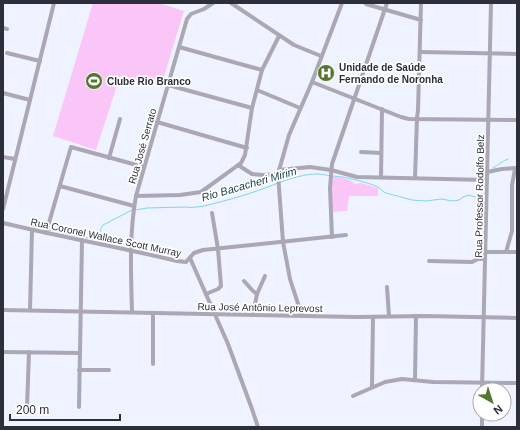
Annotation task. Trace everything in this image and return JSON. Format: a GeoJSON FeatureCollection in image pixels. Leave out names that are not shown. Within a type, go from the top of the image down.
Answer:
{"type":"FeatureCollection","features":[{"type":"Feature","properties":{"kind":"street"},"geometry":{"type":"LineString","coordinates":[[3,209],[54,3]]}},
{"type":"Feature","properties":{"kind":"street","name":"Rua José Serrato"},"geometry":{"type":"LineString","coordinates":[[132,312],[131,250],[136,196],[188,16],[204,9],[212,3]]}},
{"type":"Feature","properties":{"kind":"street"},"geometry":{"type":"LineString","coordinates":[[231,3],[279,36],[298,47],[321,56]]}},
{"type":"Feature","properties":{"kind":"street"},"geometry":{"type":"LineString","coordinates":[[302,316],[290,279],[283,242],[278,172],[289,135],[312,82],[342,3]]}},
{"type":"Feature","properties":{"kind":"street"},"geometry":{"type":"LineString","coordinates":[[332,237],[330,179],[334,157],[387,3]]}},
{"type":"Feature","properties":{"kind":"street"},"geometry":{"type":"LineString","coordinates":[[414,178],[418,110],[421,3]]}},
{"type":"Feature","properties":{"kind":"street","name":"Rua Professor Rodolfo Belz"},"geometry":{"type":"LineString","coordinates":[[483,382],[491,3]]}},
{"type":"Feature","properties":{"kind":"street"},"geometry":{"type":"LineString","coordinates":[[366,4],[421,20]]}},
{"type":"Feature","properties":{"kind":"street"},"geometry":{"type":"LineString","coordinates":[[136,196],[180,195],[201,192],[238,165],[244,158],[247,148],[252,108],[262,70],[279,36]]}},
{"type":"Feature","properties":{"kind":"street"},"geometry":{"type":"LineString","coordinates":[[179,46],[262,70]]}},
{"type":"Feature","properties":{"kind":"street"},"geometry":{"type":"LineString","coordinates":[[420,52],[517,54]]}},
{"type":"Feature","properties":{"kind":"street"},"geometry":{"type":"LineString","coordinates":[[7,53],[40,61]]}},
{"type":"Feature","properties":{"kind":"street"},"geometry":{"type":"LineString","coordinates":[[312,82],[405,118],[517,120]]}},
{"type":"Feature","properties":{"kind":"street"},"geometry":{"type":"LineString","coordinates":[[168,84],[252,108]]}},
{"type":"Feature","properties":{"kind":"street"},"geometry":{"type":"LineString","coordinates":[[257,90],[300,108]]}},
{"type":"Feature","properties":{"kind":"street"},"geometry":{"type":"LineString","coordinates":[[3,93],[30,100]]}},
{"type":"Feature","properties":{"kind":"street"},"geometry":{"type":"LineString","coordinates":[[381,177],[382,109]]}},
{"type":"Feature","properties":{"kind":"street"},"geometry":{"type":"LineString","coordinates":[[109,158],[120,120]]}},
{"type":"Feature","properties":{"kind":"street"},"geometry":{"type":"LineString","coordinates":[[157,122],[247,148]]}},
{"type":"Feature","properties":{"kind":"street"},"geometry":{"type":"LineString","coordinates":[[46,233],[71,147],[144,167]]}},
{"type":"Feature","properties":{"kind":"street"},"geometry":{"type":"LineString","coordinates":[[361,152],[381,152]]}},
{"type":"Feature","properties":{"kind":"street"},"geometry":{"type":"LineString","coordinates":[[3,157],[15,159]]}},
{"type":"Feature","properties":{"kind":"street"},"geometry":{"type":"LineString","coordinates":[[238,165],[252,174],[264,175],[310,167],[356,177],[487,180]]}},
{"type":"Feature","properties":{"kind":"street"},"geometry":{"type":"LineString","coordinates":[[487,172],[516,168],[512,185],[512,231],[506,252]]}},
{"type":"Feature","properties":{"kind":"street"},"geometry":{"type":"LineString","coordinates":[[60,186],[134,209]]}},
{"type":"Feature","properties":{"kind":"street"},"geometry":{"type":"LineString","coordinates":[[206,294],[218,290],[220,287],[218,249],[212,213]]}},
{"type":"Feature","properties":{"kind":"street","name":"Rua Coronel Wallace Scott Murray"},"geometry":{"type":"LineString","coordinates":[[3,222],[32,230],[131,250],[177,262],[186,262],[197,252],[346,235]]}},
{"type":"Feature","properties":{"kind":"street"},"geometry":{"type":"LineString","coordinates":[[30,310],[32,230]]}},
{"type":"Feature","properties":{"kind":"street"},"geometry":{"type":"LineString","coordinates":[[79,407],[82,240]]}},
{"type":"Feature","properties":{"kind":"street"},"geometry":{"type":"LineString","coordinates":[[485,252],[517,252]]}},
{"type":"Feature","properties":{"kind":"street"},"geometry":{"type":"LineString","coordinates":[[190,258],[232,355],[258,427]]}},
{"type":"Feature","properties":{"kind":"street"},"geometry":{"type":"LineString","coordinates":[[429,261],[472,262],[478,259],[485,259]]}},
{"type":"Feature","properties":{"kind":"street"},"geometry":{"type":"LineString","coordinates":[[186,262],[194,266]]}},
{"type":"Feature","properties":{"kind":"street"},"geometry":{"type":"LineString","coordinates":[[253,315],[257,294],[265,276]]}},
{"type":"Feature","properties":{"kind":"street"},"geometry":{"type":"LineString","coordinates":[[244,280],[253,292],[257,294]]}},
{"type":"Feature","properties":{"kind":"street"},"geometry":{"type":"LineString","coordinates":[[387,286],[389,316]]}},
{"type":"Feature","properties":{"kind":"street","name":"Rua José Antônio Leprevost"},"geometry":{"type":"LineString","coordinates":[[3,310],[302,316],[517,318]]}},
{"type":"Feature","properties":{"kind":"street"},"geometry":{"type":"LineString","coordinates":[[153,313],[153,364]]}},
{"type":"Feature","properties":{"kind":"street"},"geometry":{"type":"LineString","coordinates":[[415,380],[416,316]]}},
{"type":"Feature","properties":{"kind":"street"},"geometry":{"type":"LineString","coordinates":[[372,387],[373,317]]}},
{"type":"Feature","properties":{"kind":"street"},"geometry":{"type":"LineString","coordinates":[[3,352],[80,353]]}},
{"type":"Feature","properties":{"kind":"street"},"geometry":{"type":"LineString","coordinates":[[27,407],[28,352]]}},
{"type":"Feature","properties":{"kind":"street"},"geometry":{"type":"LineString","coordinates":[[79,370],[109,370]]}},
{"type":"Feature","properties":{"kind":"street"},"geometry":{"type":"LineString","coordinates":[[353,396],[389,381],[415,380],[433,382],[472,382]]}},
{"type":"Feature","properties":{"kind":"shaded area","name":"Clube Rio Branco"},"geometry":{"type":"Polygon","coordinates":[[[93,3],[159,3],[184,11],[161,86],[120,76],[96,150],[53,136],[93,3]]]}},
{"type":"Feature","properties":{"kind":"shaded area"},"geometry":{"type":"Polygon","coordinates":[[[333,176],[350,180],[355,184],[361,183],[378,188],[378,196],[349,196],[347,211],[332,212],[333,176]]]}},
{"type":"Feature","properties":{"kind":"waterway","name":"Rio Bacacheri Mirim"},"geometry":{"type":"LineString","coordinates":[[493,168],[508,159]]}},
{"type":"Feature","properties":{"kind":"waterway","name":"Rio Bacacheri Mirim"},"geometry":{"type":"LineString","coordinates":[[281,182],[308,175],[319,174],[330,176]]}},
{"type":"Feature","properties":{"kind":"waterway","name":"Rio Bacacheri Mirim"},"geometry":{"type":"LineString","coordinates":[[334,176],[368,183],[378,187],[386,193],[412,200],[426,201],[441,199],[453,201],[469,195],[475,197],[480,195]]}},
{"type":"Feature","properties":{"kind":"waterway","name":"Rio Bacacheri Mirim"},"geometry":{"type":"LineString","coordinates":[[135,210],[147,208],[204,206],[241,196],[278,183]]}},
{"type":"Feature","properties":{"kind":"waterway","name":"Rio Bacacheri Mirim"},"geometry":{"type":"LineString","coordinates":[[49,230],[92,239],[99,236],[103,225],[132,210]]}},
{"type":"Feature","properties":{"kind":"waterway","name":"Rio Bacacheri Mirim"},"geometry":{"type":"LineString","coordinates":[[30,226],[46,229]]}},
{"type":"Feature","properties":{"kind":"place","name":"Unidade de Saúde Fernando de Noronha"},"geometry":{"type":"Point","coordinates":[326,73]}},
{"type":"Feature","properties":{"kind":"place","name":"Clube Rio Branco"},"geometry":{"type":"Point","coordinates":[94,81]}}]}
